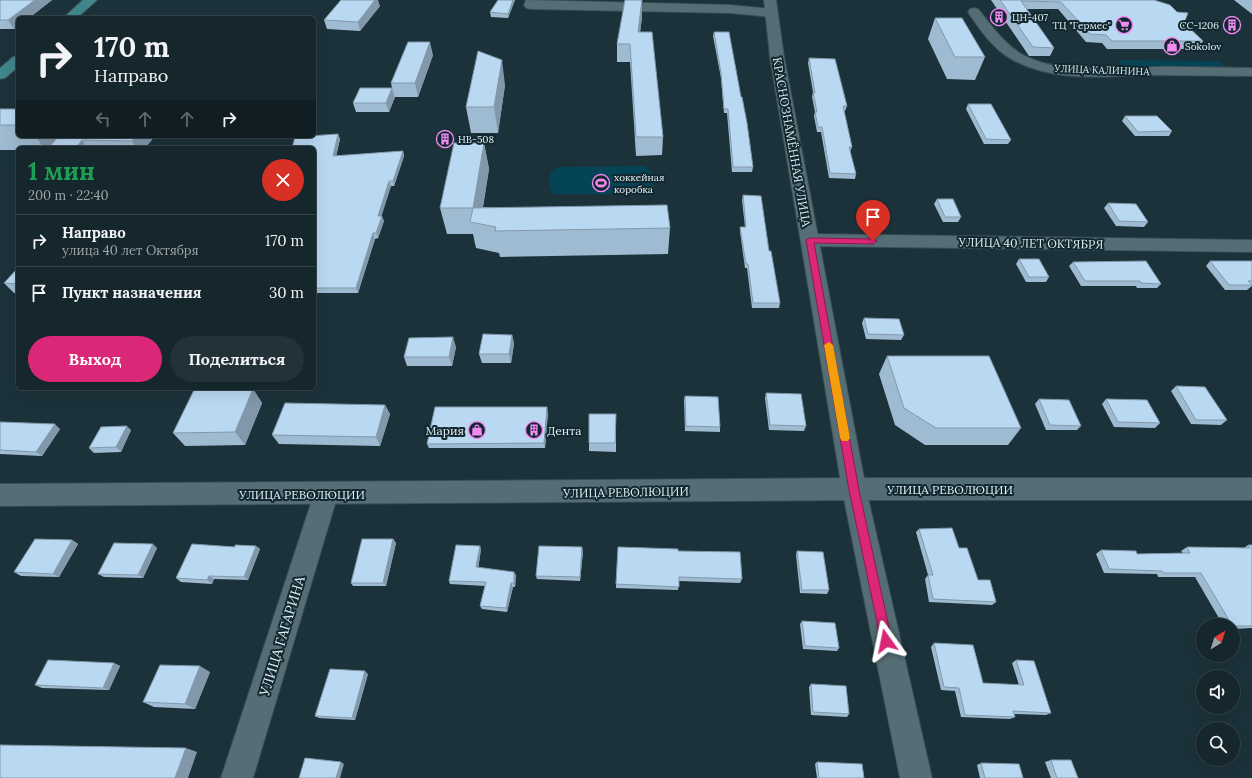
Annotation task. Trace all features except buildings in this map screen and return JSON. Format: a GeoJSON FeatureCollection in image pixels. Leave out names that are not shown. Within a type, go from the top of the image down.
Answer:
{"type":"FeatureCollection","features":[{"type":"Feature","properties":{"kind":"main road"},"geometry":{"type":"LineString","coordinates":[[71,16],[91,0]]}},
{"type":"Feature","properties":{"kind":"main road"},"geometry":{"type":"LineString","coordinates":[[0,75],[16,62]]}},
{"type":"Feature","properties":{"kind":"street"},"geometry":{"type":"LineString","coordinates":[[532,0],[530,5],[730,9],[770,6]]}},
{"type":"Feature","properties":{"kind":"street","name":"КРАСНОЗНАМЁННАЯ УЛИЦА"},"geometry":{"type":"LineString","coordinates":[[770,6],[777,57],[854,490],[916,778]]}},
{"type":"Feature","properties":{"kind":"street","name":"УЛИЦА КАЛИНИНА"},"geometry":{"type":"LineString","coordinates":[[974,12],[1010,53],[1024,61],[1040,66],[1064,70],[1099,72],[1252,72]]}},
{"type":"Feature","properties":{"kind":"street","name":"УЛИЦА 40 ЛЕТ ОКТЯБРЯ"},"geometry":{"type":"LineString","coordinates":[[810,240],[1252,246]]}},
{"type":"Feature","properties":{"kind":"street","name":"УЛИЦА РЕВОЛЮЦИИ"},"geometry":{"type":"LineString","coordinates":[[0,495],[1252,489]]}},
{"type":"Feature","properties":{"kind":"street","name":"УЛИЦА ГАГАРИНА"},"geometry":{"type":"LineString","coordinates":[[237,778],[326,494]]}},
{"type":"Feature","properties":{"kind":"shaded area"},"geometry":{"type":"Polygon","coordinates":[[[1117,60],[1220,61],[1226,68],[1125,68],[1117,60]]]}},
{"type":"Feature","properties":{"kind":"shaded area","name":"хоккейная коробка"},"geometry":{"type":"Polygon","coordinates":[[[644,166],[650,170],[654,180],[654,187],[646,194],[553,194],[549,186],[551,171],[560,167],[644,166]]]}},
{"type":"Feature","properties":{"kind":"slow traffic"},"geometry":{"type":"LineString","coordinates":[[829,345],[845,438]]}},
{"type":"Feature","properties":{"kind":"place","name":"ЦН-407"},"geometry":{"type":"Point","coordinates":[999,17]}},
{"type":"Feature","properties":{"kind":"place","name":"ТЦ \"Гермес\""},"geometry":{"type":"Point","coordinates":[1124,25]}},
{"type":"Feature","properties":{"kind":"place","name":"СС-1206"},"geometry":{"type":"Point","coordinates":[1232,25]}},
{"type":"Feature","properties":{"kind":"place","name":"Sokolov"},"geometry":{"type":"Point","coordinates":[1172,46]}},
{"type":"Feature","properties":{"kind":"place","name":"НВ-508"},"geometry":{"type":"Point","coordinates":[445,139]}},
{"type":"Feature","properties":{"kind":"place","name":"хоккейная коробка"},"geometry":{"type":"Point","coordinates":[601,183]}},
{"type":"Feature","properties":{"kind":"place","name":"Мария"},"geometry":{"type":"Point","coordinates":[477,430]}},
{"type":"Feature","properties":{"kind":"place","name":"Дента"},"geometry":{"type":"Point","coordinates":[534,430]}},
{"type":"Feature","properties":{"kind":"route"},"geometry":{"type":"LineString","coordinates":[[873,241],[810,240],[854,490],[886,641]]}}]}
